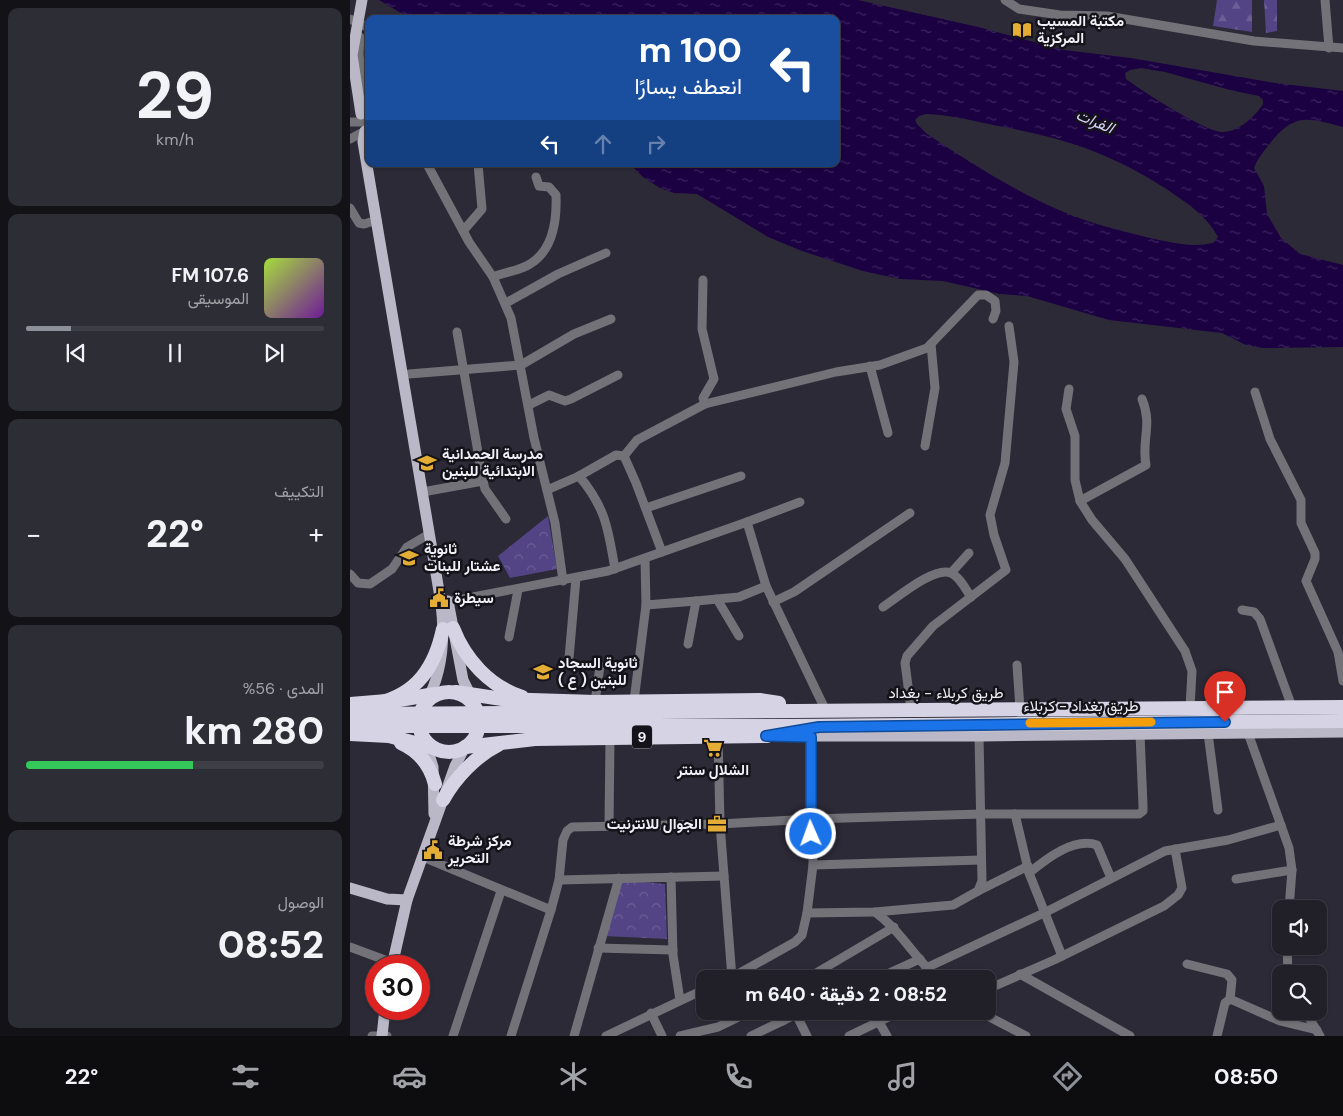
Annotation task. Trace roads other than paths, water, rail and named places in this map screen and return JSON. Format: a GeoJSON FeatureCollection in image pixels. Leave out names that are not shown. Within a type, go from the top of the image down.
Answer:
{"type":"FeatureCollection","features":[{"type":"Feature","properties":{"kind":"highway"},"geometry":{"type":"LineString","coordinates":[[448,628],[465,652],[487,677],[517,695],[537,700]]}},
{"type":"Feature","properties":{"kind":"highway"},"geometry":{"type":"LineString","coordinates":[[378,702],[406,693],[418,682],[437,652],[448,628]]}},
{"type":"Feature","properties":{"kind":"highway"},"geometry":{"type":"LineString","coordinates":[[350,704],[432,697],[456,692],[473,701],[479,720],[477,733],[465,747]]}},
{"type":"Feature","properties":{"kind":"highway"},"geometry":{"type":"LineString","coordinates":[[429,743],[419,720],[432,697]]}},
{"type":"Feature","properties":{"kind":"highway","name":"9"},"geometry":{"type":"LineString","coordinates":[[473,701],[760,700],[822,710]]}},
{"type":"Feature","properties":{"kind":"highway","name":"طريق كربلاء - بغداد"},"geometry":{"type":"LineString","coordinates":[[822,710],[1343,707]]}},
{"type":"Feature","properties":{"kind":"highway"},"geometry":{"type":"LineString","coordinates":[[901,725],[906,718],[908,709]]}},
{"type":"Feature","properties":{"kind":"highway"},"geometry":{"type":"LineString","coordinates":[[929,709],[926,717],[930,724]]}},
{"type":"Feature","properties":{"kind":"highway","name":"9"},"geometry":{"type":"LineString","coordinates":[[350,726],[657,719],[822,710]]}},
{"type":"Feature","properties":{"kind":"highway","name":"9"},"geometry":{"type":"LineString","coordinates":[[350,714],[657,719],[815,732]]}},
{"type":"Feature","properties":{"kind":"highway","name":"طريق بغداد - كربلاء"},"geometry":{"type":"LineString","coordinates":[[815,732],[930,724],[1343,721]]}},
{"type":"Feature","properties":{"kind":"highway","name":"9"},"geometry":{"type":"LineString","coordinates":[[350,734],[377,735],[429,743],[450,752],[465,747],[508,741],[766,736],[815,732]]}},
{"type":"Feature","properties":{"kind":"highway"},"geometry":{"type":"LineString","coordinates":[[377,735],[401,743],[419,754],[430,768],[435,784]]}},
{"type":"Feature","properties":{"kind":"highway"},"geometry":{"type":"LineString","coordinates":[[443,800],[456,780],[485,752],[508,741]]}},
{"type":"Feature","properties":{"kind":"main road"},"geometry":{"type":"LineString","coordinates":[[362,0],[352,56],[365,125],[363,140],[365,151]]}},
{"type":"Feature","properties":{"kind":"main road"},"geometry":{"type":"LineString","coordinates":[[368,167],[428,534],[445,603]]}},
{"type":"Feature","properties":{"kind":"main road"},"geometry":{"type":"LineString","coordinates":[[374,167],[428,491],[448,628],[464,680],[473,701]]}},
{"type":"Feature","properties":{"kind":"main road"},"geometry":{"type":"LineString","coordinates":[[432,697],[448,628]]}},
{"type":"Feature","properties":{"kind":"main road"},"geometry":{"type":"LineString","coordinates":[[815,732],[980,736],[1343,732]]}},
{"type":"Feature","properties":{"kind":"main road"},"geometry":{"type":"LineString","coordinates":[[429,743],[435,784],[432,831]]}},
{"type":"Feature","properties":{"kind":"main road"},"geometry":{"type":"LineString","coordinates":[[394,955],[407,900],[455,766],[465,747]]}},
{"type":"Feature","properties":{"kind":"main road"},"geometry":{"type":"LineString","coordinates":[[350,888],[387,899],[407,900]]}},
{"type":"Feature","properties":{"kind":"main road"},"geometry":{"type":"LineString","coordinates":[[381,1036],[383,1020]]}},
{"type":"Feature","properties":{"kind":"street"},"geometry":{"type":"LineString","coordinates":[[1005,0],[1019,9],[1035,12],[1060,15],[1107,16],[1254,41],[1343,48]]}},
{"type":"Feature","properties":{"kind":"street"},"geometry":{"type":"LineString","coordinates":[[1325,0],[1329,48]]}},
{"type":"Feature","properties":{"kind":"street"},"geometry":{"type":"LineString","coordinates":[[350,20],[365,26]]}},
{"type":"Feature","properties":{"kind":"street"},"geometry":{"type":"LineString","coordinates":[[365,29],[359,48],[365,86]]}},
{"type":"Feature","properties":{"kind":"street"},"geometry":{"type":"LineString","coordinates":[[350,82],[365,125]]}},
{"type":"Feature","properties":{"kind":"street"},"geometry":{"type":"LineString","coordinates":[[350,139],[365,125],[365,99]]}},
{"type":"Feature","properties":{"kind":"street"},"geometry":{"type":"LineString","coordinates":[[350,122],[365,125]]}},
{"type":"Feature","properties":{"kind":"street"},"geometry":{"type":"LineString","coordinates":[[429,167],[479,259],[493,277],[511,318],[534,438],[555,523],[563,582]]}},
{"type":"Feature","properties":{"kind":"street"},"geometry":{"type":"LineString","coordinates":[[463,231],[482,210],[478,167]]}},
{"type":"Feature","properties":{"kind":"street"},"geometry":{"type":"LineString","coordinates":[[493,277],[529,265],[540,256],[552,236],[556,214],[556,195],[549,188],[539,186],[536,177]]}},
{"type":"Feature","properties":{"kind":"street"},"geometry":{"type":"LineString","coordinates":[[350,208],[359,223],[377,220]]}},
{"type":"Feature","properties":{"kind":"street"},"geometry":{"type":"LineString","coordinates":[[506,304],[558,274],[606,253]]}},
{"type":"Feature","properties":{"kind":"street"},"geometry":{"type":"LineString","coordinates":[[703,280],[702,329],[714,380],[703,398],[705,404]]}},
{"type":"Feature","properties":{"kind":"street"},"geometry":{"type":"LineString","coordinates":[[624,456],[637,440],[705,404],[900,359],[931,344],[978,295],[986,295],[995,302],[996,311],[993,319]]}},
{"type":"Feature","properties":{"kind":"street"},"geometry":{"type":"LineString","coordinates":[[409,374],[521,365],[574,334],[612,319]]}},
{"type":"Feature","properties":{"kind":"street"},"geometry":{"type":"LineString","coordinates":[[908,709],[904,663],[907,656],[933,626],[1006,570],[994,535],[990,515],[1005,463],[1014,362],[1009,326]]}},
{"type":"Feature","properties":{"kind":"street"},"geometry":{"type":"LineString","coordinates":[[457,332],[485,489],[506,519]]}},
{"type":"Feature","properties":{"kind":"street"},"geometry":{"type":"LineString","coordinates":[[925,446],[935,388],[931,344]]}},
{"type":"Feature","properties":{"kind":"street"},"geometry":{"type":"LineString","coordinates":[[870,366],[888,433]]}},
{"type":"Feature","properties":{"kind":"street"},"geometry":{"type":"LineString","coordinates":[[529,405],[549,395],[565,401],[571,399],[618,375]]}},
{"type":"Feature","properties":{"kind":"street"},"geometry":{"type":"LineString","coordinates":[[1069,388],[1066,409],[1075,436],[1075,480],[1080,501],[1092,520],[1125,559],[1185,651],[1192,672],[1190,708]]}},
{"type":"Feature","properties":{"kind":"street"},"geometry":{"type":"LineString","coordinates":[[1255,392],[1270,439],[1299,493],[1301,523],[1315,552],[1315,559],[1306,580],[1338,652],[1343,681]]}},
{"type":"Feature","properties":{"kind":"street"},"geometry":{"type":"LineString","coordinates":[[1080,501],[1146,465],[1144,452],[1148,423],[1142,399]]}},
{"type":"Feature","properties":{"kind":"street"},"geometry":{"type":"LineString","coordinates":[[547,490],[579,476],[616,455],[624,456]]}},
{"type":"Feature","properties":{"kind":"street"},"geometry":{"type":"LineString","coordinates":[[624,456],[662,552]]}},
{"type":"Feature","properties":{"kind":"street"},"geometry":{"type":"LineString","coordinates":[[579,476],[594,494],[606,521],[615,569]]}},
{"type":"Feature","properties":{"kind":"street"},"geometry":{"type":"LineString","coordinates":[[646,508],[740,476]]}},
{"type":"Feature","properties":{"kind":"street"},"geometry":{"type":"LineString","coordinates":[[428,491],[483,481]]}},
{"type":"Feature","properties":{"kind":"street"},"geometry":{"type":"LineString","coordinates":[[445,603],[563,582],[615,569],[645,560],[662,552],[800,502]]}},
{"type":"Feature","properties":{"kind":"street"},"geometry":{"type":"LineString","coordinates":[[773,602],[794,592],[910,513]]}},
{"type":"Feature","properties":{"kind":"street"},"geometry":{"type":"LineString","coordinates":[[746,522],[766,586],[822,710]]}},
{"type":"Feature","properties":{"kind":"street"},"geometry":{"type":"LineString","coordinates":[[351,578],[365,584],[376,582],[392,569],[407,547],[428,534]]}},
{"type":"Feature","properties":{"kind":"street"},"geometry":{"type":"LineString","coordinates":[[883,607],[919,582],[936,574],[951,573],[969,553]]}},
{"type":"Feature","properties":{"kind":"street"},"geometry":{"type":"LineString","coordinates":[[634,701],[646,605],[645,560]]}},
{"type":"Feature","properties":{"kind":"street"},"geometry":{"type":"LineString","coordinates":[[951,573],[958,579],[971,597]]}},
{"type":"Feature","properties":{"kind":"street"},"geometry":{"type":"LineString","coordinates":[[569,658],[576,578]]}},
{"type":"Feature","properties":{"kind":"street"},"geometry":{"type":"LineString","coordinates":[[646,605],[739,597],[766,586]]}},
{"type":"Feature","properties":{"kind":"street"},"geometry":{"type":"LineString","coordinates":[[509,637],[518,590]]}},
{"type":"Feature","properties":{"kind":"street"},"geometry":{"type":"LineString","coordinates":[[717,599],[739,636]]}},
{"type":"Feature","properties":{"kind":"street"},"geometry":{"type":"LineString","coordinates":[[688,644],[696,601]]}},
{"type":"Feature","properties":{"kind":"street"},"geometry":{"type":"LineString","coordinates":[[1242,610],[1254,612],[1260,619],[1292,707]]}},
{"type":"Feature","properties":{"kind":"street"},"geometry":{"type":"LineString","coordinates":[[1017,665],[1016,677],[1020,709]]}},
{"type":"Feature","properties":{"kind":"street"},"geometry":{"type":"LineString","coordinates":[[595,702],[600,666]]}},
{"type":"Feature","properties":{"kind":"street"},"geometry":{"type":"LineString","coordinates":[[750,969],[795,942],[802,935],[807,913],[813,865],[811,819],[815,732]]}},
{"type":"Feature","properties":{"kind":"street"},"geometry":{"type":"LineString","coordinates":[[1208,733],[1218,810]]}},
{"type":"Feature","properties":{"kind":"street"},"geometry":{"type":"LineString","coordinates":[[1248,733],[1289,848],[1292,870],[1290,900]]}},
{"type":"Feature","properties":{"kind":"street"},"geometry":{"type":"LineString","coordinates":[[511,1036],[559,880],[566,831],[572,827],[720,824],[811,819],[982,814],[1139,814],[1143,811],[1140,734]]}},
{"type":"Feature","properties":{"kind":"street"},"geometry":{"type":"LineString","coordinates":[[718,736],[720,824],[730,970]]}},
{"type":"Feature","properties":{"kind":"street"},"geometry":{"type":"LineString","coordinates":[[978,891],[982,881],[980,736]]}},
{"type":"Feature","properties":{"kind":"street"},"geometry":{"type":"LineString","coordinates":[[609,826],[610,738]]}},
{"type":"Feature","properties":{"kind":"street"},"geometry":{"type":"LineString","coordinates":[[1015,814],[1028,870],[1062,956]]}},
{"type":"Feature","properties":{"kind":"street"},"geometry":{"type":"LineString","coordinates":[[875,912],[894,927],[926,968],[1046,912],[1151,857],[1175,848],[1228,840],[1282,826]]}},
{"type":"Feature","properties":{"kind":"street"},"geometry":{"type":"LineString","coordinates":[[807,913],[875,912],[953,905],[978,891],[1028,870],[1077,844],[1090,842],[1097,845],[1110,878]]}},
{"type":"Feature","properties":{"kind":"street"},"geometry":{"type":"LineString","coordinates":[[996,985],[1147,916],[1178,895],[1182,888],[1175,848]]}},
{"type":"Feature","properties":{"kind":"street"},"geometry":{"type":"LineString","coordinates":[[423,857],[550,910]]}},
{"type":"Feature","properties":{"kind":"street"},"geometry":{"type":"LineString","coordinates":[[813,865],[981,860]]}},
{"type":"Feature","properties":{"kind":"street"},"geometry":{"type":"LineString","coordinates":[[1236,879],[1292,870]]}},
{"type":"Feature","properties":{"kind":"street"},"geometry":{"type":"LineString","coordinates":[[559,880],[724,876]]}},
{"type":"Feature","properties":{"kind":"street"},"geometry":{"type":"LineString","coordinates":[[671,877],[673,950],[680,1000]]}},
{"type":"Feature","properties":{"kind":"street"},"geometry":{"type":"LineString","coordinates":[[574,1036],[619,878]]}},
{"type":"Feature","properties":{"kind":"street"},"geometry":{"type":"LineString","coordinates":[[453,1036],[501,891]]}},
{"type":"Feature","properties":{"kind":"street"},"geometry":{"type":"LineString","coordinates":[[821,970],[894,927]]}},
{"type":"Feature","properties":{"kind":"street"},"geometry":{"type":"LineString","coordinates":[[350,946],[370,955]]}},
{"type":"Feature","properties":{"kind":"street"},"geometry":{"type":"LineString","coordinates":[[598,948],[673,950]]}},
{"type":"Feature","properties":{"kind":"street"},"geometry":{"type":"LineString","coordinates":[[897,970],[920,960]]}},
{"type":"Feature","properties":{"kind":"street"},"geometry":{"type":"LineString","coordinates":[[1187,964],[1227,974],[1232,980],[1230,999],[1225,1003],[1217,1036]]}},
{"type":"Feature","properties":{"kind":"street"},"geometry":{"type":"LineString","coordinates":[[1020,974],[1130,1036]]}},
{"type":"Feature","properties":{"kind":"street"},"geometry":{"type":"LineString","coordinates":[[606,1036],[696,993]]}},
{"type":"Feature","properties":{"kind":"street"},"geometry":{"type":"LineString","coordinates":[[1230,999],[1280,1021],[1314,1033]]}},
{"type":"Feature","properties":{"kind":"street"},"geometry":{"type":"LineString","coordinates":[[651,1013],[662,1036]]}},
{"type":"Feature","properties":{"kind":"street"},"geometry":{"type":"LineString","coordinates":[[680,1036],[718,1027],[733,1020]]}},
{"type":"Feature","properties":{"kind":"street"},"geometry":{"type":"LineString","coordinates":[[801,1020],[807,1036]]}},
{"type":"Feature","properties":{"kind":"street"},"geometry":{"type":"LineString","coordinates":[[849,1036],[883,1020]]}},
{"type":"Feature","properties":{"kind":"street"},"geometry":{"type":"LineString","coordinates":[[995,1020],[1026,1036]]}},
{"type":"Feature","properties":{"kind":"street"},"geometry":{"type":"LineString","coordinates":[[1309,1020],[1314,1033]]}},
{"type":"Feature","properties":{"kind":"street"},"geometry":{"type":"LineString","coordinates":[[752,1036],[783,1021]]}},
{"type":"Feature","properties":{"kind":"street"},"geometry":{"type":"LineString","coordinates":[[879,1022],[887,1036]]}},
{"type":"Feature","properties":{"kind":"water","name":"الفرات"},"geometry":{"type":"Polygon","coordinates":[[[379,0],[858,0],[978,27],[1064,50],[1131,58],[1275,83],[1343,91],[1343,127],[1312,120],[1296,122],[1280,132],[1261,155],[1254,168],[1264,186],[1267,214],[1281,238],[1300,254],[1343,265],[1343,347],[1263,348],[1246,345],[1222,333],[1109,320],[1027,296],[1000,294],[943,281],[900,279],[863,271],[802,251],[768,237],[697,194],[674,193],[660,188],[643,177],[633,167],[840,167],[840,15],[404,15],[379,0]],[[1141,68],[1125,73],[1126,79],[1145,92],[1174,110],[1214,130],[1223,132],[1240,127],[1251,119],[1263,104],[1263,100],[1259,96],[1165,72],[1141,68]],[[926,114],[919,116],[915,120],[927,134],[991,175],[1059,210],[1135,234],[1188,245],[1213,243],[1218,237],[1196,210],[1147,177],[1107,157],[1045,136],[962,118],[926,114]]]}},
{"type":"Feature","properties":{"kind":"place","name":"مكتبة المسيب المركزية"},"geometry":{"type":"Point","coordinates":[1022,30]}},
{"type":"Feature","properties":{"kind":"place","name":"مدرسة الحمدانية الابتدائية للبنين"},"geometry":{"type":"Point","coordinates":[427,463]}},
{"type":"Feature","properties":{"kind":"place","name":"ثانوية عشتار للبنات"},"geometry":{"type":"Point","coordinates":[409,558]}},
{"type":"Feature","properties":{"kind":"place","name":"سيطرة"},"geometry":{"type":"Point","coordinates":[439,598]}},
{"type":"Feature","properties":{"kind":"place","name":"ثانوية السجاد ( ع ) للبنين"},"geometry":{"type":"Point","coordinates":[543,672]}},
{"type":"Feature","properties":{"kind":"place","name":"الشلال سنتر"},"geometry":{"type":"Point","coordinates":[713,748]}},
{"type":"Feature","properties":{"kind":"place","name":"الجوال للانترنيت"},"geometry":{"type":"Point","coordinates":[717,824]}},
{"type":"Feature","properties":{"kind":"place","name":"مركز شرطة التحرير"},"geometry":{"type":"Point","coordinates":[433,850]}}]}
